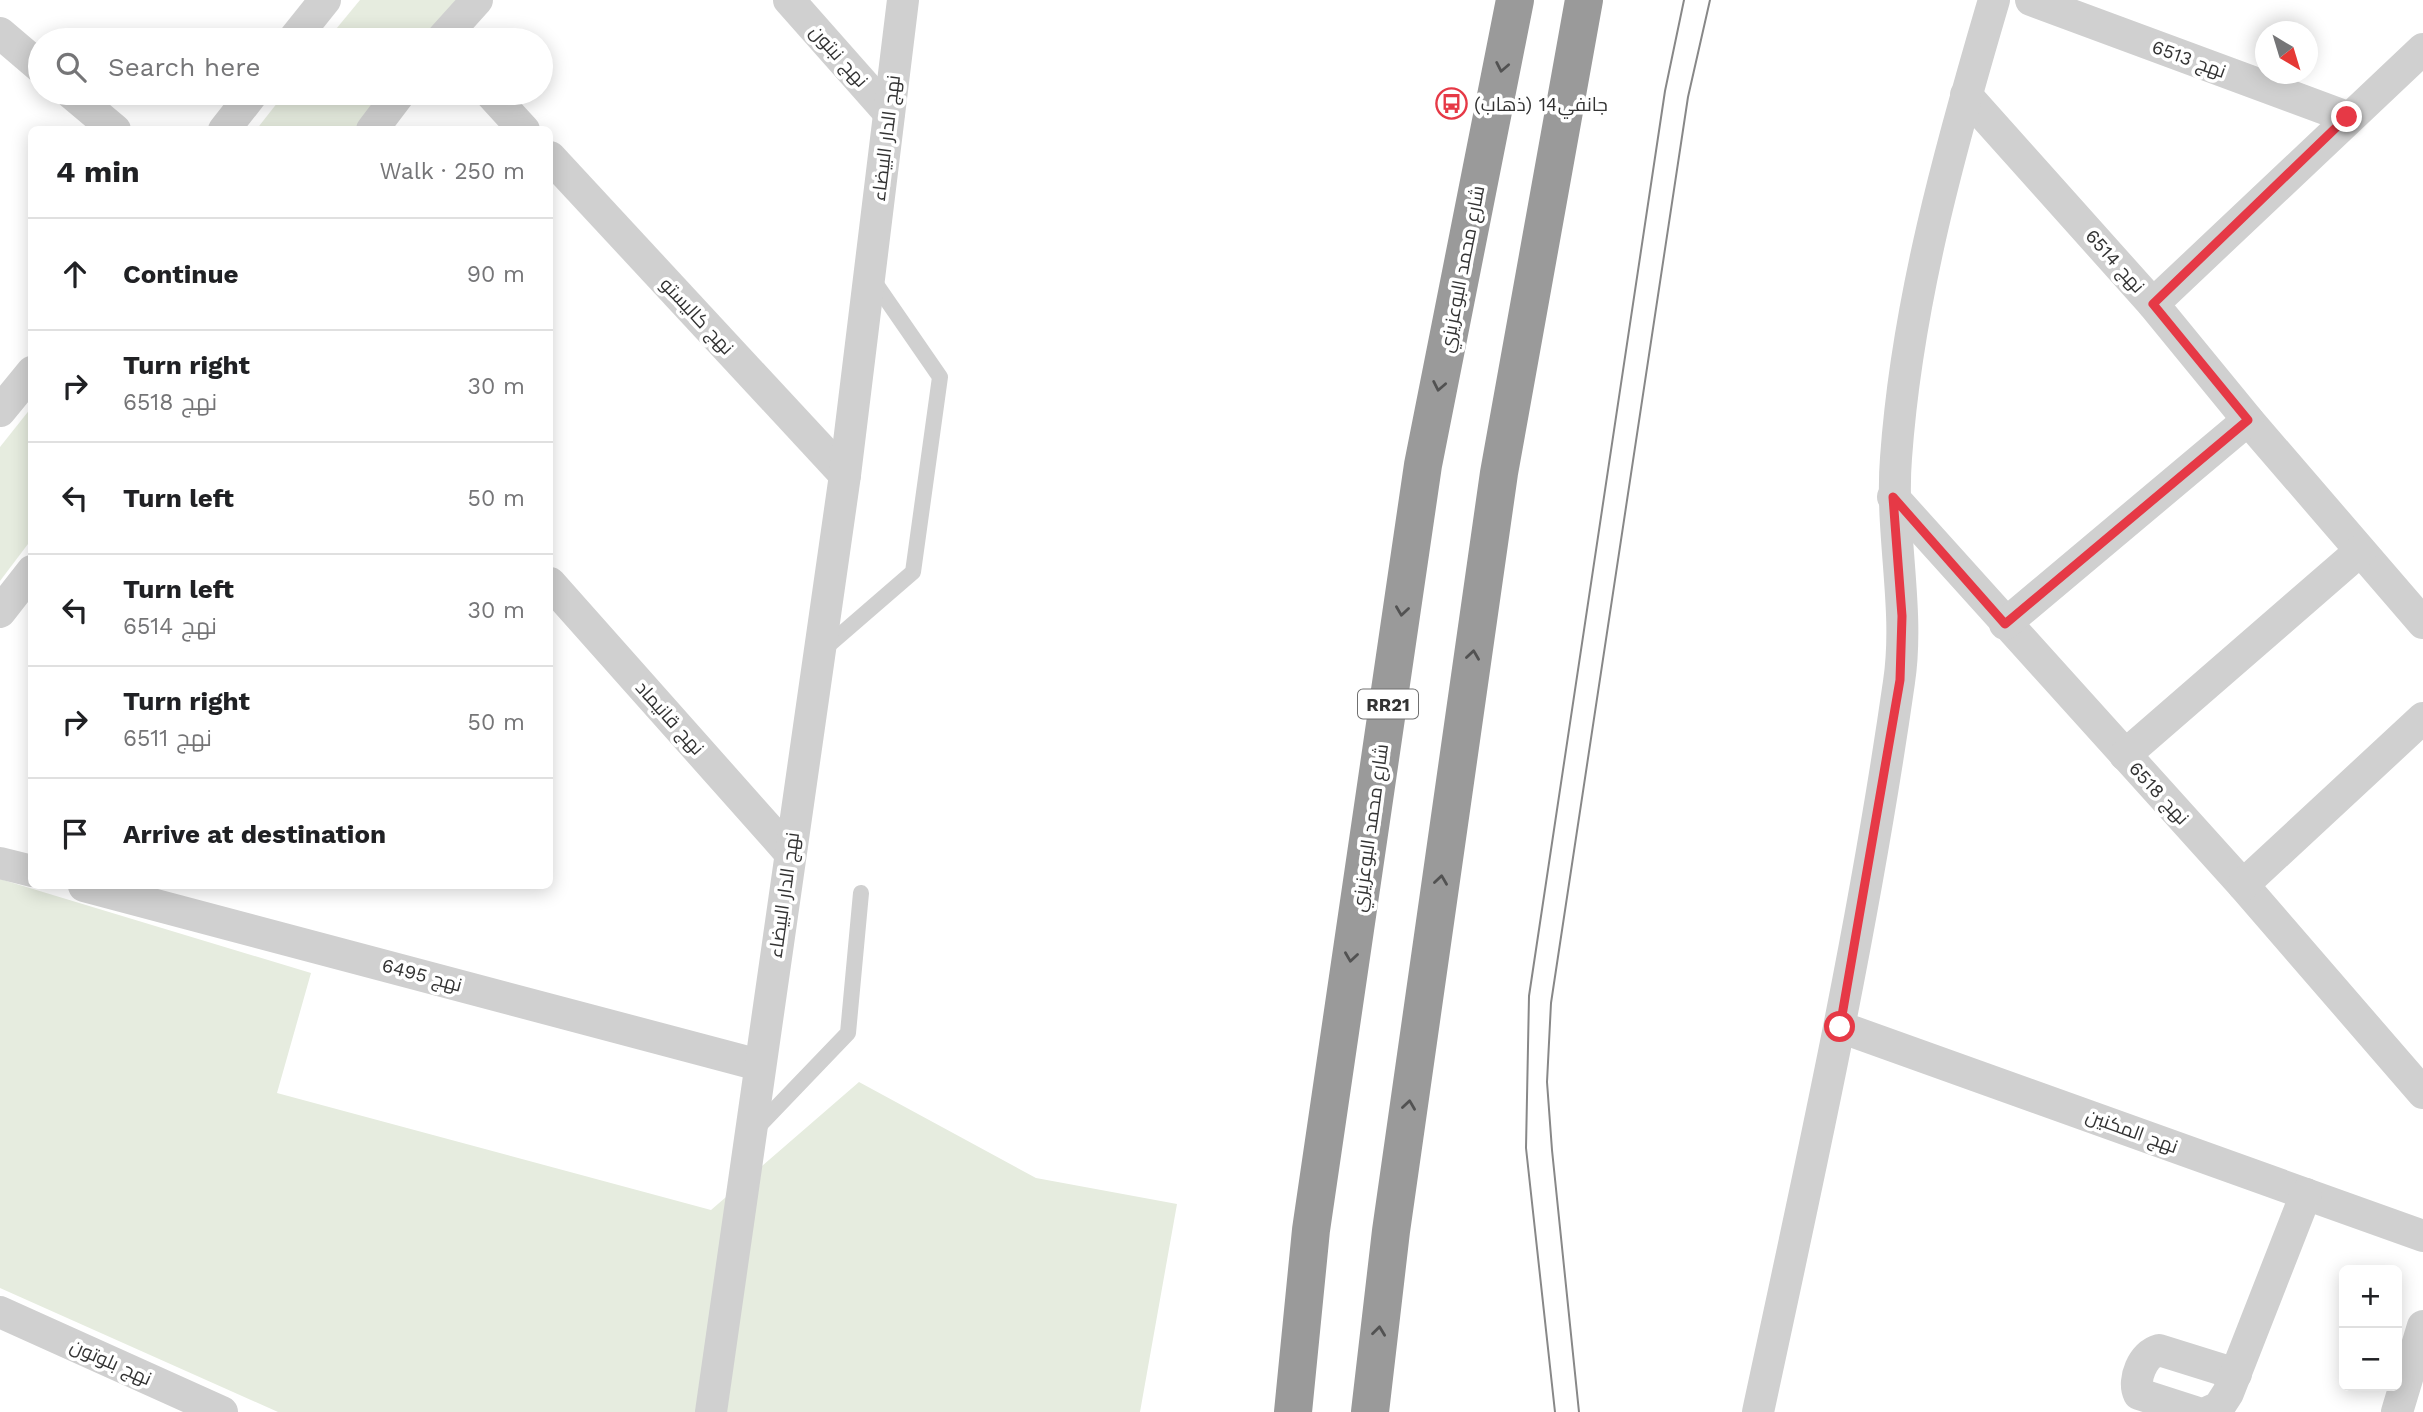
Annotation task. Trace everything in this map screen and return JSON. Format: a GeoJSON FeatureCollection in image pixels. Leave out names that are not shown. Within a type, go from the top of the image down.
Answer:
{"type":"FeatureCollection","features":[{"type":"Feature","properties":{"kind":"highway","name":"شارع محمد البوعزيزي"},"geometry":{"type":"LineString","coordinates":[[1293,1412],[1311,1230],[1423,465],[1515,0]]}},
{"type":"Feature","properties":{"kind":"highway"},"geometry":{"type":"LineString","coordinates":[[1370,1412],[1391,1231],[1499,473],[1584,0]]}},
{"type":"Feature","properties":{"kind":"street"},"geometry":{"type":"LineString","coordinates":[[303,28],[325,0]]}},
{"type":"Feature","properties":{"kind":"street"},"geometry":{"type":"LineString","coordinates":[[452,28],[477,0]]}},
{"type":"Feature","properties":{"kind":"street","name":"نهج نبتون"},"geometry":{"type":"LineString","coordinates":[[789,0],[889,113]]}},
{"type":"Feature","properties":{"kind":"street","name":"نهج الدار البيضاء"},"geometry":{"type":"LineString","coordinates":[[711,1412],[817,654],[845,475],[903,0]]}},
{"type":"Feature","properties":{"kind":"street"},"geometry":{"type":"LineString","coordinates":[[1758,1412],[1840,1027],[1900,680],[1902,616],[1893,497],[1897,436],[1919,301],[1947,163],[1994,0]]}},
{"type":"Feature","properties":{"kind":"street","name":"نهج 6513"},"geometry":{"type":"LineString","coordinates":[[2031,0],[2347,117]]}},
{"type":"Feature","properties":{"kind":"street"},"geometry":{"type":"LineString","coordinates":[[0,33],[28,57]]}},
{"type":"Feature","properties":{"kind":"street"},"geometry":{"type":"LineString","coordinates":[[2153,304],[2347,117],[2423,49]]}},
{"type":"Feature","properties":{"kind":"street","name":"نهج 6514"},"geometry":{"type":"LineString","coordinates":[[1966,95],[2153,304],[2248,420],[2423,623]]}},
{"type":"Feature","properties":{"kind":"street"},"geometry":{"type":"LineString","coordinates":[[85,105],[110,126]]}},
{"type":"Feature","properties":{"kind":"street"},"geometry":{"type":"LineString","coordinates":[[227,126],[244,105]]}},
{"type":"Feature","properties":{"kind":"street"},"geometry":{"type":"LineString","coordinates":[[375,126],[391,105]]}},
{"type":"Feature","properties":{"kind":"street"},"geometry":{"type":"LineString","coordinates":[[501,105],[520,126]]}},
{"type":"Feature","properties":{"kind":"street","name":"نهج كاليستو"},"geometry":{"type":"LineString","coordinates":[[553,160],[845,475]]}},
{"type":"Feature","properties":{"kind":"street"},"geometry":{"type":"LineString","coordinates":[[0,411],[28,377]]}},
{"type":"Feature","properties":{"kind":"street"},"geometry":{"type":"LineString","coordinates":[[2005,624],[2248,420]]}},
{"type":"Feature","properties":{"kind":"street","name":"نهج 6518"},"geometry":{"type":"LineString","coordinates":[[1893,497],[2243,885],[2423,1093]]}},
{"type":"Feature","properties":{"kind":"street"},"geometry":{"type":"LineString","coordinates":[[2124,755],[2360,551]]}},
{"type":"Feature","properties":{"kind":"street"},"geometry":{"type":"LineString","coordinates":[[0,612],[28,576]]}},
{"type":"Feature","properties":{"kind":"street","name":"نهج قانيماد"},"geometry":{"type":"LineString","coordinates":[[553,586],[790,853]]}},
{"type":"Feature","properties":{"kind":"street"},"geometry":{"type":"LineString","coordinates":[[2243,885],[2423,718]]}},
{"type":"Feature","properties":{"kind":"street"},"geometry":{"type":"LineString","coordinates":[[0,863],[28,871]]}},
{"type":"Feature","properties":{"kind":"street","name":"نهج 6495"},"geometry":{"type":"LineString","coordinates":[[95,889],[759,1065]]}},
{"type":"Feature","properties":{"kind":"street","name":"نهج المكنين"},"geometry":{"type":"LineString","coordinates":[[1840,1027],[2423,1236]]}},
{"type":"Feature","properties":{"kind":"street"},"geometry":{"type":"LineString","coordinates":[[2208,1412],[2219,1407],[2236,1374],[2306,1194]]}},
{"type":"Feature","properties":{"kind":"street","name":"نهج بلوتون"},"geometry":{"type":"LineString","coordinates":[[0,1312],[222,1412]]}},
{"type":"Feature","properties":{"kind":"street"},"geometry":{"type":"LineString","coordinates":[[2397,1412],[2423,1326]]}},
{"type":"Feature","properties":{"kind":"street"},"geometry":{"type":"LineString","coordinates":[[2195,1412],[2139,1394],[2135,1386],[2136,1378],[2151,1353],[2159,1350],[2236,1374]]}},
{"type":"Feature","properties":{"kind":"lane"},"geometry":{"type":"LineString","coordinates":[[817,654],[914,572],[940,377],[870,275]]}},
{"type":"Feature","properties":{"kind":"lane"},"geometry":{"type":"LineString","coordinates":[[750,1136],[848,1033],[861,893]]}},
{"type":"Feature","properties":{"kind":"shaded area"},"geometry":{"type":"Polygon","coordinates":[[[360,0],[456,0],[434,28],[337,28],[360,0]]]}},
{"type":"Feature","properties":{"kind":"shaded area"},"geometry":{"type":"Polygon","coordinates":[[[276,105],[373,105],[356,126],[259,126],[276,105]]]}},
{"type":"Feature","properties":{"kind":"shaded area"},"geometry":{"type":"Polygon","coordinates":[[[28,412],[28,544],[0,581],[0,447],[28,412]]]}},
{"type":"Feature","properties":{"kind":"shaded area"},"geometry":{"type":"Polygon","coordinates":[[[0,879],[311,973],[277,1093],[711,1210],[859,1082],[1036,1178],[1177,1204],[1140,1412],[278,1412],[0,1288],[0,879]]]}},
{"type":"Feature","properties":{"kind":"tram line"},"geometry":{"type":"LineString","coordinates":[[1555,1412],[1526,1148],[1529,996],[1665,91],[1684,0]]}},
{"type":"Feature","properties":{"kind":"tram line"},"geometry":{"type":"LineString","coordinates":[[1579,1412],[1547,1082],[1551,1003],[1688,97],[1710,0]]}},
{"type":"Feature","properties":{"kind":"place","name":"جانفي14 (ذهاب)"},"geometry":{"type":"Point","coordinates":[1451,104]}},
{"type":"Feature","properties":{"kind":"route"},"geometry":{"type":"LineString","coordinates":[[1840,1027],[1900,680],[1902,616],[1897,578],[1893,497],[2005,624],[2248,420],[2153,304],[2347,117]]}}]}
